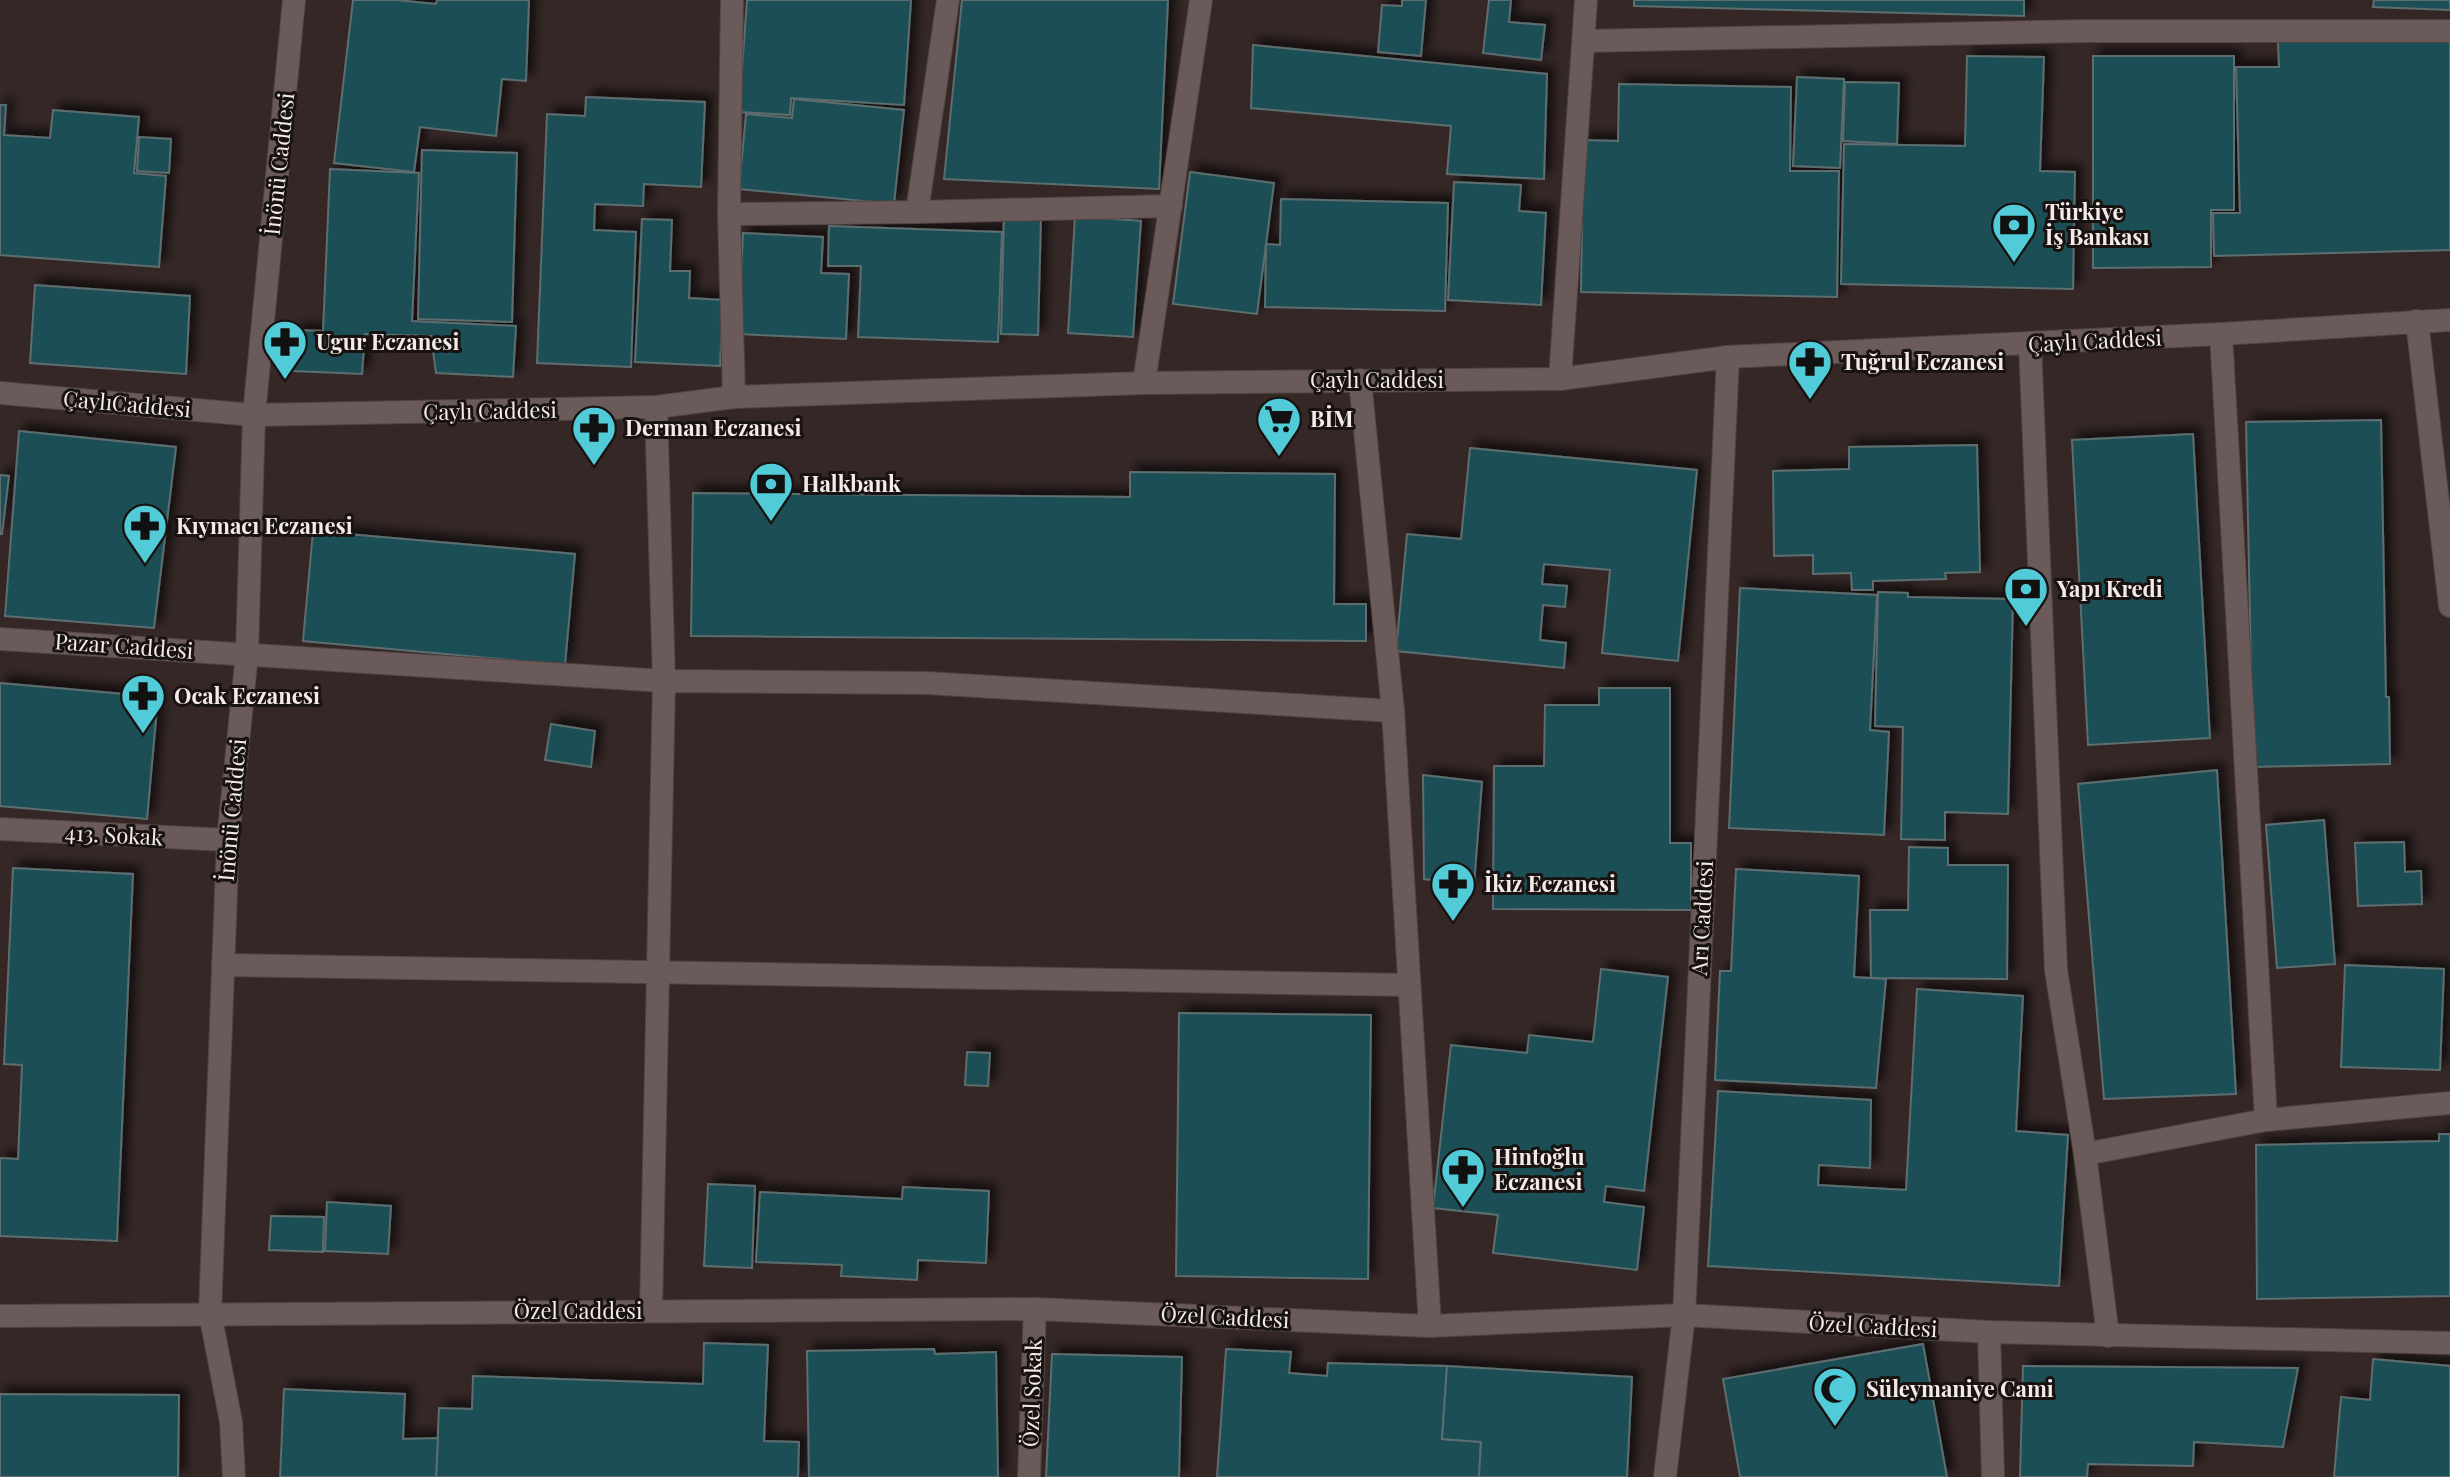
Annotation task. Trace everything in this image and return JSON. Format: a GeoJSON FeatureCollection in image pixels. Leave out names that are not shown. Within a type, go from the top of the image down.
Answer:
{"type":"FeatureCollection","features":[{"type":"Feature","properties":{"kind":"street","name":"İnönü Caddesi"},"geometry":{"type":"LineString","coordinates":[[234,1477],[231,1422],[210,1313],[228,840],[247,654],[254,415],[294,0]]}},
{"type":"Feature","properties":{"kind":"street"},"geometry":{"type":"LineString","coordinates":[[732,0],[729,214],[734,397]]}},
{"type":"Feature","properties":{"kind":"street"},"geometry":{"type":"LineString","coordinates":[[917,212],[948,0]]}},
{"type":"Feature","properties":{"kind":"street"},"geometry":{"type":"LineString","coordinates":[[1144,383],[1201,0]]}},
{"type":"Feature","properties":{"kind":"street"},"geometry":{"type":"LineString","coordinates":[[1560,379],[1586,0]]}},
{"type":"Feature","properties":{"kind":"street"},"geometry":{"type":"LineString","coordinates":[[1584,41],[2088,31],[2450,31]]}},
{"type":"Feature","properties":{"kind":"street"},"geometry":{"type":"LineString","coordinates":[[729,214],[1171,206]]}},
{"type":"Feature","properties":{"kind":"street","name":"Çaylı Caddesi"},"geometry":{"type":"LineString","coordinates":[[254,415],[656,407],[734,397],[1144,383],[1560,379],[1728,357],[2030,344],[2450,320]]}},
{"type":"Feature","properties":{"kind":"street"},"geometry":{"type":"LineString","coordinates":[[2417,321],[2450,606]]}},
{"type":"Feature","properties":{"kind":"street"},"geometry":{"type":"LineString","coordinates":[[2221,334],[2266,1120]]}},
{"type":"Feature","properties":{"kind":"street"},"geometry":{"type":"LineString","coordinates":[[2030,344],[2056,970],[2085,1154],[2108,1336]]}},
{"type":"Feature","properties":{"kind":"street","name":"Arı Caddesi"},"geometry":{"type":"LineString","coordinates":[[1665,1477],[1684,1315],[1728,357]]}},
{"type":"Feature","properties":{"kind":"street"},"geometry":{"type":"LineString","coordinates":[[1360,380],[1393,711],[1430,1326]]}},
{"type":"Feature","properties":{"kind":"street","name":"ÇaylıCaddesi"},"geometry":{"type":"LineString","coordinates":[[0,393],[254,415]]}},
{"type":"Feature","properties":{"kind":"street"},"geometry":{"type":"LineString","coordinates":[[651,1311],[664,681],[656,407]]}},
{"type":"Feature","properties":{"kind":"street","name":"Pazar Caddesi"},"geometry":{"type":"LineString","coordinates":[[0,639],[664,681],[927,683],[1393,711]]}},
{"type":"Feature","properties":{"kind":"street","name":"413. Sokak"},"geometry":{"type":"LineString","coordinates":[[0,829],[228,840]]}},
{"type":"Feature","properties":{"kind":"street"},"geometry":{"type":"LineString","coordinates":[[223,965],[1409,985]]}},
{"type":"Feature","properties":{"kind":"street"},"geometry":{"type":"LineString","coordinates":[[2085,1154],[2266,1120],[2450,1103]]}},
{"type":"Feature","properties":{"kind":"street","name":"Özel Caddesi"},"geometry":{"type":"LineString","coordinates":[[0,1316],[1035,1309],[1430,1326],[1684,1315],[1989,1332],[2450,1343]]}},
{"type":"Feature","properties":{"kind":"street","name":"Özel Sokak"},"geometry":{"type":"LineString","coordinates":[[1029,1477],[1035,1309]]}},
{"type":"Feature","properties":{"kind":"street"},"geometry":{"type":"LineString","coordinates":[[1989,1332],[1993,1477]]}},
{"type":"Feature","properties":{"kind":"building"},"geometry":{"type":"Polygon","coordinates":[[[353,0],[436,4],[437,0],[529,0],[526,81],[502,79],[496,136],[420,127],[414,172],[334,163],[353,0]]]}},
{"type":"Feature","properties":{"kind":"building"},"geometry":{"type":"Polygon","coordinates":[[[747,0],[911,0],[904,105],[791,98],[790,115],[739,112],[747,0]]]}},
{"type":"Feature","properties":{"kind":"building"},"geometry":{"type":"Polygon","coordinates":[[[962,0],[1168,0],[1159,189],[944,179],[962,0]]]}},
{"type":"Feature","properties":{"kind":"building"},"geometry":{"type":"Polygon","coordinates":[[[1402,0],[1426,0],[1421,56],[1378,52],[1382,5],[1402,6],[1402,0]]]}},
{"type":"Feature","properties":{"kind":"building"},"geometry":{"type":"Polygon","coordinates":[[[1489,0],[1511,0],[1509,22],[1545,25],[1541,60],[1483,53],[1489,0]]]}},
{"type":"Feature","properties":{"kind":"building"},"geometry":{"type":"Polygon","coordinates":[[[1634,0],[2024,0],[2024,16],[1634,6],[1634,0]]]}},
{"type":"Feature","properties":{"kind":"building"},"geometry":{"type":"Polygon","coordinates":[[[2374,0],[2450,0],[2450,10],[2373,7],[2374,0]]]}},
{"type":"Feature","properties":{"kind":"building"},"geometry":{"type":"Polygon","coordinates":[[[2450,39],[2450,250],[2214,256],[2213,213],[2240,213],[2236,67],[2279,67],[2278,42],[2450,39]]]}},
{"type":"Feature","properties":{"kind":"building"},"geometry":{"type":"Polygon","coordinates":[[[1253,45],[1547,74],[1544,179],[1447,174],[1451,126],[1251,108],[1253,45]]]}},
{"type":"Feature","properties":{"kind":"building"},"geometry":{"type":"Polygon","coordinates":[[[1967,56],[2044,57],[2040,171],[2075,172],[2073,289],[1841,284],[1844,144],[1965,146],[1967,56]]]}},
{"type":"Feature","properties":{"kind":"building"},"geometry":{"type":"Polygon","coordinates":[[[2093,56],[2234,56],[2234,210],[2211,210],[2211,267],[2093,268],[2093,56]]]}},
{"type":"Feature","properties":{"kind":"building"},"geometry":{"type":"Polygon","coordinates":[[[1797,77],[1844,79],[1840,168],[1793,166],[1797,77]]]}},
{"type":"Feature","properties":{"kind":"building"},"geometry":{"type":"Polygon","coordinates":[[[1845,82],[1899,83],[1897,144],[1843,141],[1845,82]]]}},
{"type":"Feature","properties":{"kind":"building"},"geometry":{"type":"Polygon","coordinates":[[[1619,84],[1791,87],[1790,171],[1839,171],[1837,297],[1581,292],[1583,140],[1618,141],[1619,84]]]}},
{"type":"Feature","properties":{"kind":"building"},"geometry":{"type":"Polygon","coordinates":[[[586,97],[705,102],[701,187],[644,184],[643,206],[595,204],[594,230],[636,232],[631,367],[537,363],[547,114],[585,116],[586,97]]]}},
{"type":"Feature","properties":{"kind":"building"},"geometry":{"type":"Polygon","coordinates":[[[794,99],[904,110],[894,204],[739,189],[746,114],[792,118],[794,99]]]}},
{"type":"Feature","properties":{"kind":"building"},"geometry":{"type":"Polygon","coordinates":[[[0,105],[6,105],[4,135],[50,138],[53,110],[139,117],[134,173],[166,176],[159,267],[0,255],[0,105]]]}},
{"type":"Feature","properties":{"kind":"building"},"geometry":{"type":"Polygon","coordinates":[[[139,137],[171,139],[169,173],[137,171],[139,137]]]}},
{"type":"Feature","properties":{"kind":"building"},"geometry":{"type":"Polygon","coordinates":[[[422,150],[517,153],[512,322],[418,319],[422,150]]]}},
{"type":"Feature","properties":{"kind":"building"},"geometry":{"type":"Polygon","coordinates":[[[330,169],[419,173],[412,321],[516,326],[513,377],[436,373],[431,336],[365,334],[362,374],[293,371],[295,330],[323,331],[330,169]]]}},
{"type":"Feature","properties":{"kind":"building"},"geometry":{"type":"Polygon","coordinates":[[[1190,172],[1274,183],[1257,314],[1173,304],[1190,172]]]}},
{"type":"Feature","properties":{"kind":"building"},"geometry":{"type":"Polygon","coordinates":[[[1454,182],[1521,185],[1519,211],[1546,213],[1541,305],[1448,300],[1454,182]]]}},
{"type":"Feature","properties":{"kind":"building"},"geometry":{"type":"Polygon","coordinates":[[[1281,199],[1448,203],[1445,311],[1265,307],[1266,244],[1280,245],[1281,199]]]}},
{"type":"Feature","properties":{"kind":"building"},"geometry":{"type":"Polygon","coordinates":[[[1004,214],[1041,215],[1038,335],[1001,334],[1004,214]]]}},
{"type":"Feature","properties":{"kind":"building"},"geometry":{"type":"Polygon","coordinates":[[[1075,216],[1141,221],[1133,337],[1068,333],[1075,216]]]}},
{"type":"Feature","properties":{"kind":"building"},"geometry":{"type":"Polygon","coordinates":[[[642,219],[672,220],[670,271],[690,271],[689,298],[723,300],[720,366],[635,362],[642,219]]]}},
{"type":"Feature","properties":{"kind":"building"},"geometry":{"type":"Polygon","coordinates":[[[829,226],[1002,232],[998,342],[858,337],[861,266],[828,266],[829,226]]]}},
{"type":"Feature","properties":{"kind":"building"},"geometry":{"type":"Polygon","coordinates":[[[743,233],[823,237],[821,273],[849,274],[846,339],[738,334],[743,233]]]}},
{"type":"Feature","properties":{"kind":"building"},"geometry":{"type":"Polygon","coordinates":[[[35,285],[190,296],[186,374],[30,363],[35,285]]]}},
{"type":"Feature","properties":{"kind":"building"},"geometry":{"type":"Polygon","coordinates":[[[2381,420],[2390,764],[2253,767],[2246,422],[2381,420]]]}},
{"type":"Feature","properties":{"kind":"building"},"geometry":{"type":"Polygon","coordinates":[[[19,431],[176,447],[154,628],[5,616],[19,431]]]}},
{"type":"Feature","properties":{"kind":"building"},"geometry":{"type":"Polygon","coordinates":[[[2193,434],[2210,738],[2088,745],[2072,440],[2193,434]]]}},
{"type":"Feature","properties":{"kind":"building"},"geometry":{"type":"Polygon","coordinates":[[[1977,445],[1980,572],[1945,573],[1946,579],[1873,581],[1873,590],[1852,590],[1851,573],[1813,574],[1813,555],[1774,556],[1773,471],[1849,469],[1849,447],[1977,445]]]}},
{"type":"Feature","properties":{"kind":"building"},"geometry":{"type":"Polygon","coordinates":[[[1470,448],[1697,470],[1678,661],[1602,653],[1610,570],[1544,564],[1542,584],[1567,586],[1565,607],[1543,605],[1540,640],[1566,643],[1564,668],[1396,651],[1407,534],[1461,539],[1470,448]]]}},
{"type":"Feature","properties":{"kind":"building"},"geometry":{"type":"Polygon","coordinates":[[[1130,472],[1335,474],[1334,604],[1366,604],[1366,641],[691,636],[693,493],[1130,497],[1130,472]]]}},
{"type":"Feature","properties":{"kind":"building"},"geometry":{"type":"Polygon","coordinates":[[[0,475],[9,476],[2,534],[0,534],[0,475]]]}},
{"type":"Feature","properties":{"kind":"building"},"geometry":{"type":"Polygon","coordinates":[[[313,531],[575,554],[565,665],[303,641],[313,531]]]}},
{"type":"Feature","properties":{"kind":"building"},"geometry":{"type":"Polygon","coordinates":[[[1740,588],[1877,595],[1870,730],[1889,732],[1884,835],[1729,828],[1740,588]]]}},
{"type":"Feature","properties":{"kind":"building"},"geometry":{"type":"Polygon","coordinates":[[[1878,592],[1908,593],[1908,597],[2013,599],[2008,814],[1945,812],[1945,840],[1901,839],[1903,727],[1875,726],[1878,592]]]}},
{"type":"Feature","properties":{"kind":"building"},"geometry":{"type":"Polygon","coordinates":[[[0,683],[158,697],[147,819],[0,806],[0,683]]]}},
{"type":"Feature","properties":{"kind":"building"},"geometry":{"type":"Polygon","coordinates":[[[1599,688],[1670,688],[1670,843],[1691,843],[1691,910],[1493,909],[1494,766],[1544,766],[1545,705],[1599,705],[1599,688]]]}},
{"type":"Feature","properties":{"kind":"building"},"geometry":{"type":"Polygon","coordinates":[[[551,724],[595,731],[591,767],[545,760],[551,724]]]}},
{"type":"Feature","properties":{"kind":"building"},"geometry":{"type":"Polygon","coordinates":[[[2217,770],[2236,1094],[2104,1099],[2078,784],[2217,770]]]}},
{"type":"Feature","properties":{"kind":"building"},"geometry":{"type":"Polygon","coordinates":[[[1423,775],[1482,782],[1474,885],[1424,879],[1423,775]]]}},
{"type":"Feature","properties":{"kind":"building"},"geometry":{"type":"Polygon","coordinates":[[[2324,820],[2335,964],[2277,968],[2266,825],[2324,820]]]}},
{"type":"Feature","properties":{"kind":"building"},"geometry":{"type":"Polygon","coordinates":[[[2404,842],[2405,872],[2421,871],[2422,904],[2358,906],[2355,843],[2404,842]]]}},
{"type":"Feature","properties":{"kind":"building"},"geometry":{"type":"Polygon","coordinates":[[[1909,847],[1948,848],[1948,865],[2008,865],[2007,979],[1871,978],[1870,910],[1908,910],[1909,847]]]}},
{"type":"Feature","properties":{"kind":"building"},"geometry":{"type":"Polygon","coordinates":[[[13,868],[133,874],[117,1241],[0,1236],[0,1158],[18,1159],[22,1065],[4,1064],[13,868]]]}},
{"type":"Feature","properties":{"kind":"building"},"geometry":{"type":"Polygon","coordinates":[[[1736,869],[1859,876],[1854,977],[1886,979],[1876,1088],[1715,1080],[1720,971],[1731,971],[1736,869]]]}},
{"type":"Feature","properties":{"kind":"building"},"geometry":{"type":"Polygon","coordinates":[[[2345,965],[2444,969],[2440,1070],[2341,1067],[2345,965]]]}},
{"type":"Feature","properties":{"kind":"building"},"geometry":{"type":"Polygon","coordinates":[[[1601,969],[1668,977],[1644,1191],[1606,1186],[1604,1202],[1644,1207],[1637,1270],[1493,1253],[1498,1215],[1433,1208],[1451,1045],[1527,1053],[1529,1035],[1593,1042],[1601,969]]]}},
{"type":"Feature","properties":{"kind":"building"},"geometry":{"type":"Polygon","coordinates":[[[1917,989],[2023,996],[2016,1131],[2068,1135],[2059,1286],[1708,1266],[1718,1091],[1871,1100],[1870,1168],[1819,1165],[1818,1185],[1906,1190],[1917,989]]]}},
{"type":"Feature","properties":{"kind":"building"},"geometry":{"type":"Polygon","coordinates":[[[1179,1013],[1371,1015],[1368,1279],[1176,1276],[1179,1013]]]}},
{"type":"Feature","properties":{"kind":"building"},"geometry":{"type":"Polygon","coordinates":[[[967,1052],[990,1053],[988,1086],[965,1085],[967,1052]]]}},
{"type":"Feature","properties":{"kind":"building"},"geometry":{"type":"Polygon","coordinates":[[[2439,1134],[2450,1134],[2450,1296],[2257,1299],[2256,1145],[2439,1141],[2439,1134]]]}},
{"type":"Feature","properties":{"kind":"building"},"geometry":{"type":"Polygon","coordinates":[[[708,1184],[755,1186],[752,1268],[704,1266],[708,1184]]]}},
{"type":"Feature","properties":{"kind":"building"},"geometry":{"type":"Polygon","coordinates":[[[903,1187],[989,1191],[986,1263],[918,1260],[917,1280],[841,1276],[842,1265],[756,1262],[760,1192],[902,1199],[903,1187]]]}},
{"type":"Feature","properties":{"kind":"building"},"geometry":{"type":"Polygon","coordinates":[[[327,1202],[391,1206],[388,1254],[325,1251],[327,1202]]]}},
{"type":"Feature","properties":{"kind":"building"},"geometry":{"type":"Polygon","coordinates":[[[271,1216],[324,1217],[323,1252],[269,1250],[271,1216]]]}},
{"type":"Feature","properties":{"kind":"building"},"geometry":{"type":"Polygon","coordinates":[[[704,1343],[768,1345],[764,1441],[799,1442],[798,1477],[436,1477],[439,1408],[472,1409],[473,1376],[703,1384],[704,1343]]]}},
{"type":"Feature","properties":{"kind":"building","name":"Süleymaniye Cami"},"geometry":{"type":"Polygon","coordinates":[[[1923,1344],[1947,1477],[1740,1477],[1723,1379],[1923,1344]]]}},
{"type":"Feature","properties":{"kind":"building"},"geometry":{"type":"Polygon","coordinates":[[[934,1349],[935,1354],[996,1352],[998,1477],[809,1477],[807,1351],[934,1349]]]}},
{"type":"Feature","properties":{"kind":"building"},"geometry":{"type":"Polygon","coordinates":[[[1226,1349],[1291,1352],[1289,1373],[1327,1376],[1328,1363],[1447,1366],[1442,1439],[1481,1442],[1479,1477],[1217,1477],[1226,1349]]]}},
{"type":"Feature","properties":{"kind":"building"},"geometry":{"type":"Polygon","coordinates":[[[1052,1354],[1182,1357],[1179,1477],[1046,1477],[1052,1354]]]}},
{"type":"Feature","properties":{"kind":"building"},"geometry":{"type":"Polygon","coordinates":[[[2373,1359],[2450,1366],[2450,1477],[2334,1477],[2341,1397],[2370,1400],[2373,1359]]]}},
{"type":"Feature","properties":{"kind":"building"},"geometry":{"type":"Polygon","coordinates":[[[1447,1366],[1632,1377],[1627,1477],[1479,1477],[1481,1442],[1442,1439],[1447,1366]]]}},
{"type":"Feature","properties":{"kind":"building"},"geometry":{"type":"Polygon","coordinates":[[[2023,1366],[2298,1368],[2283,1447],[2194,1442],[2193,1466],[2088,1464],[2087,1477],[2020,1477],[2023,1366]]]}},
{"type":"Feature","properties":{"kind":"building"},"geometry":{"type":"Polygon","coordinates":[[[284,1389],[405,1394],[403,1439],[438,1438],[436,1477],[280,1477],[284,1389]]]}},
{"type":"Feature","properties":{"kind":"building"},"geometry":{"type":"Polygon","coordinates":[[[0,1394],[179,1395],[178,1477],[0,1477],[0,1394]]]}},
{"type":"Feature","properties":{"kind":"place","name":"Türkiye İş Bankası"},"geometry":{"type":"Point","coordinates":[2014,264]}},
{"type":"Feature","properties":{"kind":"place","name":"Ugur Eczanesi"},"geometry":{"type":"Point","coordinates":[285,381]}},
{"type":"Feature","properties":{"kind":"place","name":"Tuğrul Eczanesi"},"geometry":{"type":"Point","coordinates":[1810,401]}},
{"type":"Feature","properties":{"kind":"place","name":"BİM"},"geometry":{"type":"Point","coordinates":[1279,458]}},
{"type":"Feature","properties":{"kind":"place","name":"Derman Eczanesi"},"geometry":{"type":"Point","coordinates":[594,467]}},
{"type":"Feature","properties":{"kind":"place","name":"Halkbank"},"geometry":{"type":"Point","coordinates":[771,523]}},
{"type":"Feature","properties":{"kind":"place","name":"Kıymacı Eczanesi"},"geometry":{"type":"Point","coordinates":[145,565]}},
{"type":"Feature","properties":{"kind":"place","name":"Yapı Kredi"},"geometry":{"type":"Point","coordinates":[2026,628]}},
{"type":"Feature","properties":{"kind":"place","name":"Ocak Eczanesi"},"geometry":{"type":"Point","coordinates":[143,735]}},
{"type":"Feature","properties":{"kind":"place","name":"İkiz Eczanesi"},"geometry":{"type":"Point","coordinates":[1453,923]}},
{"type":"Feature","properties":{"kind":"place","name":"Hintoğlu Eczanesi"},"geometry":{"type":"Point","coordinates":[1463,1209]}},
{"type":"Feature","properties":{"kind":"place","name":"Süleymaniye Cami"},"geometry":{"type":"Point","coordinates":[1835,1428]}}]}
